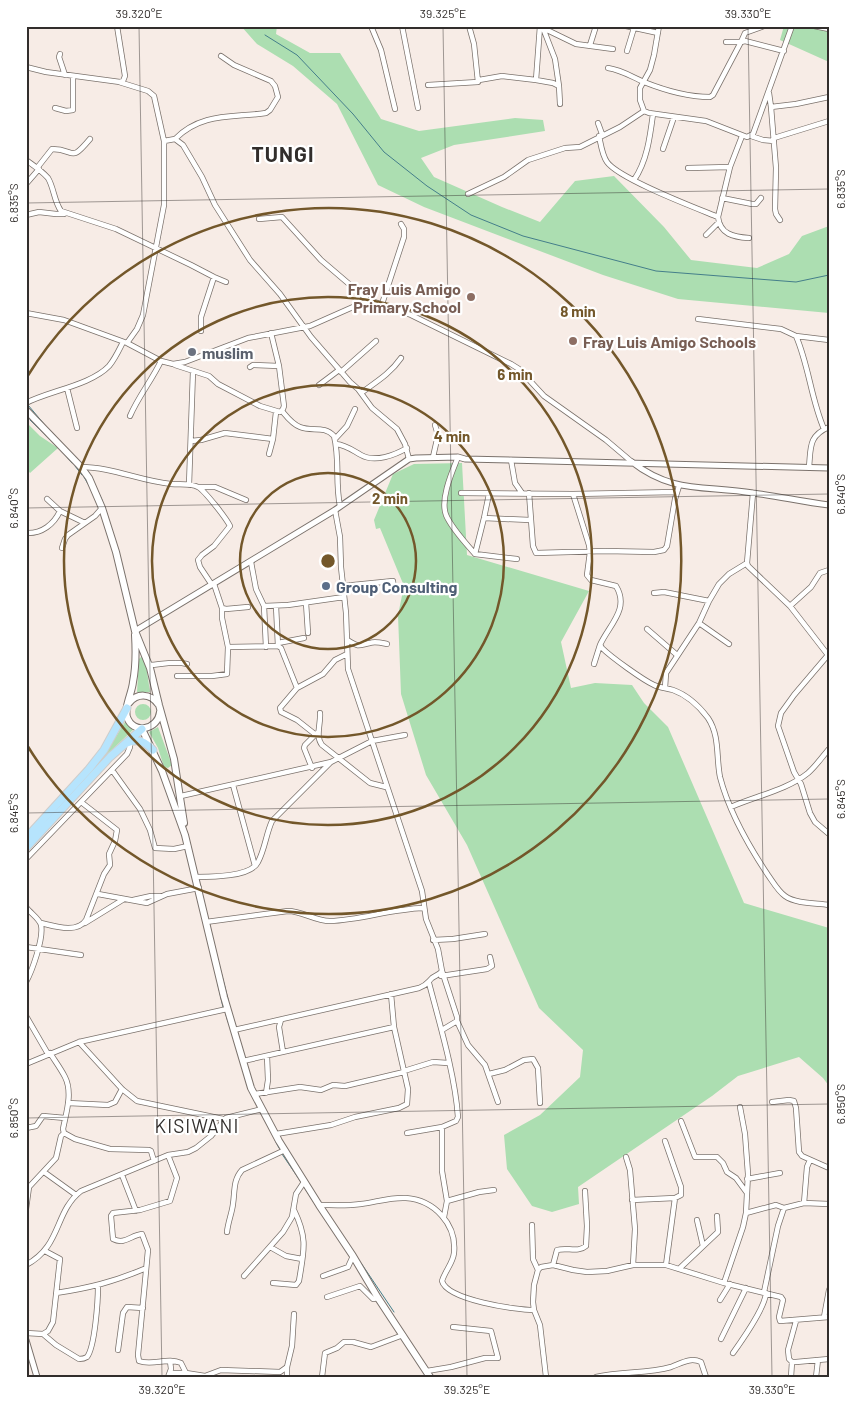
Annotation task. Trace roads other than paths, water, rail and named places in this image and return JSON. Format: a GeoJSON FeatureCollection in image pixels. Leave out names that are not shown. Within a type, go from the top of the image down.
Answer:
{"type":"FeatureCollection","features":[{"type":"Feature","properties":{"kind":"main road"},"geometry":{"type":"LineString","coordinates":[[26,410],[81,467],[89,478],[102,508],[116,552],[135,632],[136,652],[128,718],[130,723],[142,729],[153,750],[185,835],[227,1010],[254,1094],[304,1182],[354,1256],[378,1298],[429,1374]]}},
{"type":"Feature","properties":{"kind":"main road"},"geometry":{"type":"LineString","coordinates":[[26,848],[120,748],[142,729],[155,724],[160,715],[150,665],[135,632]]}},
{"type":"Feature","properties":{"kind":"main road"},"geometry":{"type":"LineString","coordinates":[[26,838],[104,750],[134,698],[146,695],[151,697],[159,708],[174,759],[181,796],[185,835]]}},
{"type":"Feature","properties":{"kind":"main road"},"geometry":{"type":"LineString","coordinates":[[120,748],[128,742],[142,741],[153,750]]}},
{"type":"Feature","properties":{"kind":"street"},"geometry":{"type":"LineString","coordinates":[[117,26],[125,76],[123,81],[119,82]]}},
{"type":"Feature","properties":{"kind":"street"},"geometry":{"type":"LineString","coordinates":[[371,26],[381,50],[395,109]]}},
{"type":"Feature","properties":{"kind":"street"},"geometry":{"type":"LineString","coordinates":[[402,26],[418,108]]}},
{"type":"Feature","properties":{"kind":"street"},"geometry":{"type":"LineString","coordinates":[[469,26],[479,80]]}},
{"type":"Feature","properties":{"kind":"street"},"geometry":{"type":"LineString","coordinates":[[590,45],[596,26]]}},
{"type":"Feature","properties":{"kind":"street"},"geometry":{"type":"LineString","coordinates":[[626,26],[658,33]]}},
{"type":"Feature","properties":{"kind":"street"},"geometry":{"type":"LineString","coordinates":[[644,111],[640,100],[642,82],[650,70],[656,50],[659,26]]}},
{"type":"Feature","properties":{"kind":"street"},"geometry":{"type":"LineString","coordinates":[[608,68],[620,70],[642,82],[710,98],[745,33],[764,26]]}},
{"type":"Feature","properties":{"kind":"street"},"geometry":{"type":"LineString","coordinates":[[751,136],[792,26]]}},
{"type":"Feature","properties":{"kind":"street"},"geometry":{"type":"LineString","coordinates":[[814,26],[829,28]]}},
{"type":"Feature","properties":{"kind":"street"},"geometry":{"type":"LineString","coordinates":[[536,80],[542,27]]}},
{"type":"Feature","properties":{"kind":"street"},"geometry":{"type":"LineString","coordinates":[[542,27],[570,42],[613,49]]}},
{"type":"Feature","properties":{"kind":"street"},"geometry":{"type":"LineString","coordinates":[[542,27],[555,59],[560,104]]}},
{"type":"Feature","properties":{"kind":"street"},"geometry":{"type":"LineString","coordinates":[[627,51],[634,28]]}},
{"type":"Feature","properties":{"kind":"street"},"geometry":{"type":"LineString","coordinates":[[726,42],[745,41],[784,51]]}},
{"type":"Feature","properties":{"kind":"street"},"geometry":{"type":"LineString","coordinates":[[60,54],[59,57],[65,75]]}},
{"type":"Feature","properties":{"kind":"street"},"geometry":{"type":"LineString","coordinates":[[164,141],[175,139],[184,131],[209,119],[270,110],[278,97],[275,86],[271,81],[234,65],[221,56]]}},
{"type":"Feature","properties":{"kind":"street"},"geometry":{"type":"LineString","coordinates":[[26,67],[65,75],[119,82],[148,91],[154,96],[164,141],[164,205],[143,315],[137,329],[125,342],[106,369],[67,388],[26,403]]}},
{"type":"Feature","properties":{"kind":"street"},"geometry":{"type":"LineString","coordinates":[[55,108],[66,111],[73,110],[73,76]]}},
{"type":"Feature","properties":{"kind":"street"},"geometry":{"type":"LineString","coordinates":[[428,84],[476,82],[502,76],[536,80],[559,86]]}},
{"type":"Feature","properties":{"kind":"street"},"geometry":{"type":"LineString","coordinates":[[769,92],[776,168],[775,209],[780,220]]}},
{"type":"Feature","properties":{"kind":"street"},"geometry":{"type":"LineString","coordinates":[[771,107],[828,99]]}},
{"type":"Feature","properties":{"kind":"street"},"geometry":{"type":"LineString","coordinates":[[644,111],[653,114],[706,121],[742,136],[751,136],[763,140],[774,139],[829,121]]}},
{"type":"Feature","properties":{"kind":"street"},"geometry":{"type":"LineString","coordinates":[[468,194],[504,177],[528,160],[565,148],[580,147],[620,127],[644,111]]}},
{"type":"Feature","properties":{"kind":"street"},"geometry":{"type":"LineString","coordinates":[[634,180],[646,154],[651,136],[653,114]]}},
{"type":"Feature","properties":{"kind":"street"},"geometry":{"type":"LineString","coordinates":[[663,149],[674,117]]}},
{"type":"Feature","properties":{"kind":"street"},"geometry":{"type":"LineString","coordinates":[[598,123],[604,156],[611,167],[634,180],[693,207],[718,216]]}},
{"type":"Feature","properties":{"kind":"street"},"geometry":{"type":"LineString","coordinates":[[742,136],[730,167],[718,216],[721,228],[728,235],[749,238]]}},
{"type":"Feature","properties":{"kind":"street"},"geometry":{"type":"LineString","coordinates":[[26,184],[52,149],[74,154],[79,152],[90,139]]}},
{"type":"Feature","properties":{"kind":"street"},"geometry":{"type":"LineString","coordinates":[[175,139],[183,145],[216,205],[250,260],[280,294],[304,328],[372,408],[397,429],[407,448],[410,459]]}},
{"type":"Feature","properties":{"kind":"street"},"geometry":{"type":"LineString","coordinates":[[26,160],[48,178],[56,203],[65,214]]}},
{"type":"Feature","properties":{"kind":"street"},"geometry":{"type":"LineString","coordinates":[[688,168],[730,167]]}},
{"type":"Feature","properties":{"kind":"street"},"geometry":{"type":"LineString","coordinates":[[722,198],[752,204],[756,204],[762,198]]}},
{"type":"Feature","properties":{"kind":"street"},"geometry":{"type":"LineString","coordinates":[[26,216],[39,212],[65,214],[93,221],[116,229],[226,282]]}},
{"type":"Feature","properties":{"kind":"street"},"geometry":{"type":"LineString","coordinates":[[259,219],[282,217],[321,260],[369,301],[411,314],[511,364],[544,396],[606,440],[647,474],[679,486],[753,492],[802,502],[829,505]]}},
{"type":"Feature","properties":{"kind":"street"},"geometry":{"type":"LineString","coordinates":[[706,235],[719,222]]}},
{"type":"Feature","properties":{"kind":"street"},"geometry":{"type":"LineString","coordinates":[[382,304],[404,237],[404,229],[401,224]]}},
{"type":"Feature","properties":{"kind":"street"},"geometry":{"type":"LineString","coordinates":[[201,331],[201,317],[214,277]]}},
{"type":"Feature","properties":{"kind":"street"},"geometry":{"type":"LineString","coordinates":[[173,364],[185,362],[248,338],[304,328],[369,301]]}},
{"type":"Feature","properties":{"kind":"street"},"geometry":{"type":"LineString","coordinates":[[26,313],[64,320],[125,342],[161,360],[209,376],[218,384],[276,412],[282,411]]}},
{"type":"Feature","properties":{"kind":"street"},"geometry":{"type":"LineString","coordinates":[[698,319],[781,329],[796,336],[829,340]]}},
{"type":"Feature","properties":{"kind":"street"},"geometry":{"type":"LineString","coordinates":[[271,333],[280,366],[284,406],[282,411]]}},
{"type":"Feature","properties":{"kind":"street"},"geometry":{"type":"LineString","coordinates":[[796,336],[807,366],[815,404],[826,428],[816,435],[811,443],[809,468]]}},
{"type":"Feature","properties":{"kind":"street"},"geometry":{"type":"LineString","coordinates":[[319,385],[340,371],[376,341]]}},
{"type":"Feature","properties":{"kind":"street"},"geometry":{"type":"LineString","coordinates":[[361,393],[395,367],[401,358]]}},
{"type":"Feature","properties":{"kind":"street"},"geometry":{"type":"LineString","coordinates":[[130,416],[161,360]]}},
{"type":"Feature","properties":{"kind":"street"},"geometry":{"type":"LineString","coordinates":[[250,367],[254,365],[280,366]]}},
{"type":"Feature","properties":{"kind":"street"},"geometry":{"type":"LineString","coordinates":[[189,485],[193,371]]}},
{"type":"Feature","properties":{"kind":"street"},"geometry":{"type":"LineString","coordinates":[[67,388],[77,428]]}},
{"type":"Feature","properties":{"kind":"street"},"geometry":{"type":"LineString","coordinates":[[335,441],[347,426],[355,409]]}},
{"type":"Feature","properties":{"kind":"street"},"geometry":{"type":"LineString","coordinates":[[282,411],[293,423],[300,427],[326,430],[331,433],[335,441],[337,458],[336,484],[350,677],[422,891],[423,908],[439,956],[442,974],[454,1003],[457,1022],[473,1053],[485,1065],[498,1102]]}},
{"type":"Feature","properties":{"kind":"street"},"geometry":{"type":"LineString","coordinates":[[269,454],[276,412]]}},
{"type":"Feature","properties":{"kind":"street"},"geometry":{"type":"LineString","coordinates":[[433,457],[438,436],[435,426]]}},
{"type":"Feature","properties":{"kind":"street"},"geometry":{"type":"LineString","coordinates":[[191,441],[225,433],[273,439]]}},
{"type":"Feature","properties":{"kind":"street"},"geometry":{"type":"LineString","coordinates":[[335,441],[363,456],[374,458],[391,456],[407,448]]}},
{"type":"Feature","properties":{"kind":"street"},"geometry":{"type":"LineString","coordinates":[[458,457],[450,478],[444,507],[450,523],[475,554],[517,559]]}},
{"type":"Feature","properties":{"kind":"street"},"geometry":{"type":"LineString","coordinates":[[135,632],[338,508],[410,459],[458,457],[465,459],[829,468]]}},
{"type":"Feature","properties":{"kind":"street"},"geometry":{"type":"LineString","coordinates":[[465,459],[536,459],[540,461]]}},
{"type":"Feature","properties":{"kind":"street"},"geometry":{"type":"LineString","coordinates":[[511,460],[515,482],[522,494]]}},
{"type":"Feature","properties":{"kind":"street"},"geometry":{"type":"LineString","coordinates":[[81,467],[115,471],[157,482],[215,487],[246,500]]}},
{"type":"Feature","properties":{"kind":"street"},"geometry":{"type":"LineString","coordinates":[[529,493],[533,546],[536,552],[654,552],[664,550],[670,535],[676,492],[679,486]]}},
{"type":"Feature","properties":{"kind":"street"},"geometry":{"type":"LineString","coordinates":[[177,676],[227,674],[228,647],[222,618],[222,608],[213,584],[200,567],[198,560],[214,546],[230,526],[223,515],[198,487]]}},
{"type":"Feature","properties":{"kind":"street"},"geometry":{"type":"LineString","coordinates":[[461,493],[573,494],[676,492]]}},
{"type":"Feature","properties":{"kind":"street"},"geometry":{"type":"LineString","coordinates":[[753,492],[748,566],[790,606],[828,655],[794,695],[778,720],[780,733],[794,772],[801,784],[810,813],[815,822],[829,834]]}},
{"type":"Feature","properties":{"kind":"street"},"geometry":{"type":"LineString","coordinates":[[475,554],[488,494]]}},
{"type":"Feature","properties":{"kind":"street"},"geometry":{"type":"LineString","coordinates":[[573,494],[588,539],[590,552],[588,577],[616,586],[620,594],[619,614],[600,644],[594,664]]}},
{"type":"Feature","properties":{"kind":"street"},"geometry":{"type":"LineString","coordinates":[[47,499],[60,511],[85,523]]}},
{"type":"Feature","properties":{"kind":"street"},"geometry":{"type":"LineString","coordinates":[[62,548],[68,535],[102,508]]}},
{"type":"Feature","properties":{"kind":"street"},"geometry":{"type":"LineString","coordinates":[[26,533],[37,533],[48,527],[56,519],[60,511]]}},
{"type":"Feature","properties":{"kind":"street"},"geometry":{"type":"LineString","coordinates":[[484,518],[530,520]]}},
{"type":"Feature","properties":{"kind":"street"},"geometry":{"type":"LineString","coordinates":[[251,562],[256,589],[264,606],[266,647]]}},
{"type":"Feature","properties":{"kind":"street"},"geometry":{"type":"LineString","coordinates":[[665,688],[666,673],[700,623],[709,602],[724,578],[748,563]]}},
{"type":"Feature","properties":{"kind":"street"},"geometry":{"type":"LineString","coordinates":[[790,606],[811,587],[820,573],[829,570]]}},
{"type":"Feature","properties":{"kind":"street"},"geometry":{"type":"LineString","coordinates":[[343,586],[393,581],[394,590]]}},
{"type":"Feature","properties":{"kind":"street"},"geometry":{"type":"LineString","coordinates":[[654,593],[664,592],[709,602]]}},
{"type":"Feature","properties":{"kind":"street"},"geometry":{"type":"LineString","coordinates":[[264,606],[306,603],[344,597]]}},
{"type":"Feature","properties":{"kind":"street"},"geometry":{"type":"LineString","coordinates":[[306,603],[308,633]]}},
{"type":"Feature","properties":{"kind":"street"},"geometry":{"type":"LineString","coordinates":[[222,608],[248,606]]}},
{"type":"Feature","properties":{"kind":"street"},"geometry":{"type":"LineString","coordinates":[[276,606],[278,644],[297,688]]}},
{"type":"Feature","properties":{"kind":"street"},"geometry":{"type":"LineString","coordinates":[[700,623],[729,644]]}},
{"type":"Feature","properties":{"kind":"street"},"geometry":{"type":"LineString","coordinates":[[647,629],[677,655]]}},
{"type":"Feature","properties":{"kind":"street"},"geometry":{"type":"LineString","coordinates":[[228,647],[266,647],[304,638]]}},
{"type":"Feature","properties":{"kind":"street"},"geometry":{"type":"LineString","coordinates":[[347,640],[361,646],[371,642],[388,644]]}},
{"type":"Feature","properties":{"kind":"street"},"geometry":{"type":"LineString","coordinates":[[600,644],[605,651],[654,685],[686,696],[708,718],[717,744],[720,776],[731,807],[751,848],[781,892],[791,899],[829,905]]}},
{"type":"Feature","properties":{"kind":"street"},"geometry":{"type":"LineString","coordinates":[[348,654],[335,660],[323,674],[297,688],[280,710],[317,734],[319,741],[370,783],[386,787]]}},
{"type":"Feature","properties":{"kind":"street"},"geometry":{"type":"LineString","coordinates":[[150,665],[176,662],[188,664]]}},
{"type":"Feature","properties":{"kind":"street"},"geometry":{"type":"LineString","coordinates":[[312,768],[304,748],[317,734],[321,722],[320,713]]}},
{"type":"Feature","properties":{"kind":"street"},"geometry":{"type":"LineString","coordinates":[[181,796],[312,768],[331,762],[372,741],[405,734]]}},
{"type":"Feature","properties":{"kind":"street"},"geometry":{"type":"LineString","coordinates":[[26,859],[129,751],[128,742]]}},
{"type":"Feature","properties":{"kind":"street"},"geometry":{"type":"LineString","coordinates":[[731,807],[770,792],[810,772],[829,749]]}},
{"type":"Feature","properties":{"kind":"street"},"geometry":{"type":"LineString","coordinates":[[196,877],[220,876],[249,870],[255,866],[272,821],[331,762]]}},
{"type":"Feature","properties":{"kind":"street"},"geometry":{"type":"LineString","coordinates":[[112,770],[140,809],[150,830],[155,848],[174,849],[188,846]]}},
{"type":"Feature","properties":{"kind":"street"},"geometry":{"type":"LineString","coordinates":[[233,785],[255,866]]}},
{"type":"Feature","properties":{"kind":"street"},"geometry":{"type":"LineString","coordinates":[[82,802],[112,825],[118,832],[110,852],[110,865],[104,874],[98,894],[84,924]]}},
{"type":"Feature","properties":{"kind":"street"},"geometry":{"type":"LineString","coordinates":[[98,894],[147,903],[162,896],[199,888]]}},
{"type":"Feature","properties":{"kind":"street"},"geometry":{"type":"LineString","coordinates":[[41,924],[76,928],[124,899]]}},
{"type":"Feature","properties":{"kind":"street"},"geometry":{"type":"LineString","coordinates":[[26,907],[41,924],[35,963],[26,982]]}},
{"type":"Feature","properties":{"kind":"street"},"geometry":{"type":"LineString","coordinates":[[206,922],[288,911],[323,920],[335,920],[423,908]]}},
{"type":"Feature","properties":{"kind":"street"},"geometry":{"type":"LineString","coordinates":[[433,940],[485,934]]}},
{"type":"Feature","properties":{"kind":"street"},"geometry":{"type":"LineString","coordinates":[[26,947],[81,955]]}},
{"type":"Feature","properties":{"kind":"street"},"geometry":{"type":"LineString","coordinates":[[234,1030],[419,988],[429,983],[432,978],[442,974],[488,969],[492,966],[490,957]]}},
{"type":"Feature","properties":{"kind":"street"},"geometry":{"type":"LineString","coordinates":[[407,1133],[442,1127],[456,1121],[458,1118],[442,1030],[429,983]]}},
{"type":"Feature","properties":{"kind":"street"},"geometry":{"type":"LineString","coordinates":[[276,1134],[331,1125],[395,1110],[407,1104],[409,1095],[394,1027],[391,994]]}},
{"type":"Feature","properties":{"kind":"street"},"geometry":{"type":"LineString","coordinates":[[26,1064],[79,1042],[227,1010]]}},
{"type":"Feature","properties":{"kind":"street"},"geometry":{"type":"LineString","coordinates":[[26,1016],[65,1078],[68,1103],[63,1129],[64,1133],[61,1136],[56,1158],[29,1187],[26,1209]]}},
{"type":"Feature","properties":{"kind":"street"},"geometry":{"type":"LineString","coordinates":[[282,1020],[279,1027],[283,1052]]}},
{"type":"Feature","properties":{"kind":"street"},"geometry":{"type":"LineString","coordinates":[[442,1030],[457,1022]]}},
{"type":"Feature","properties":{"kind":"street"},"geometry":{"type":"LineString","coordinates":[[243,1062],[394,1027]]}},
{"type":"Feature","properties":{"kind":"street"},"geometry":{"type":"LineString","coordinates":[[79,1042],[122,1090],[141,1103],[223,1120]]}},
{"type":"Feature","properties":{"kind":"street"},"geometry":{"type":"LineString","coordinates":[[266,1056],[268,1080],[266,1092]]}},
{"type":"Feature","properties":{"kind":"street"},"geometry":{"type":"LineString","coordinates":[[489,1074],[533,1058],[538,1068],[540,1103]]}},
{"type":"Feature","properties":{"kind":"street"},"geometry":{"type":"LineString","coordinates":[[254,1094],[300,1087],[321,1090],[333,1084],[345,1086],[404,1072],[425,1064],[441,1061],[448,1063]]}},
{"type":"Feature","properties":{"kind":"street"},"geometry":{"type":"LineString","coordinates":[[68,1103],[108,1105],[115,1102],[122,1090]]}},
{"type":"Feature","properties":{"kind":"street"},"geometry":{"type":"LineString","coordinates":[[772,1102],[794,1101],[798,1150],[802,1156],[829,1168]]}},
{"type":"Feature","properties":{"kind":"street"},"geometry":{"type":"LineString","coordinates":[[724,1283],[743,1227],[748,1194],[746,1134],[740,1107]]}},
{"type":"Feature","properties":{"kind":"street"},"geometry":{"type":"LineString","coordinates":[[26,1264],[36,1260],[45,1251],[64,1212],[76,1195],[88,1187],[168,1156],[188,1152],[211,1136],[223,1120],[262,1109]]}},
{"type":"Feature","properties":{"kind":"street"},"geometry":{"type":"LineString","coordinates":[[26,1128],[36,1126],[43,1116],[65,1118]]}},
{"type":"Feature","properties":{"kind":"street"},"geometry":{"type":"LineString","coordinates":[[681,1121],[695,1157],[717,1157],[723,1163],[726,1172],[736,1178],[748,1194]]}},
{"type":"Feature","properties":{"kind":"street"},"geometry":{"type":"LineString","coordinates":[[442,1127],[442,1165],[447,1201],[444,1217]]}},
{"type":"Feature","properties":{"kind":"street"},"geometry":{"type":"LineString","coordinates":[[64,1133],[75,1139],[110,1149],[149,1150],[154,1161]]}},
{"type":"Feature","properties":{"kind":"street"},"geometry":{"type":"LineString","coordinates":[[632,1200],[675,1198],[681,1195],[681,1187],[665,1141]]}},
{"type":"Feature","properties":{"kind":"street"},"geometry":{"type":"LineString","coordinates":[[227,1232],[233,1206],[234,1187],[238,1174],[242,1170],[285,1150]]}},
{"type":"Feature","properties":{"kind":"street"},"geometry":{"type":"LineString","coordinates":[[168,1156],[177,1178],[170,1201],[136,1211],[112,1214],[112,1237],[118,1241],[125,1241],[138,1234],[142,1234],[149,1256],[138,1355],[139,1361],[180,1362],[186,1373]]}},
{"type":"Feature","properties":{"kind":"street"},"geometry":{"type":"LineString","coordinates":[[626,1157],[630,1170],[636,1240],[633,1265]]}},
{"type":"Feature","properties":{"kind":"street"},"geometry":{"type":"LineString","coordinates":[[804,1203],[810,1160]]}},
{"type":"Feature","properties":{"kind":"street"},"geometry":{"type":"LineString","coordinates":[[44,1172],[76,1195]]}},
{"type":"Feature","properties":{"kind":"street"},"geometry":{"type":"LineString","coordinates":[[747,1179],[780,1173]]}},
{"type":"Feature","properties":{"kind":"street"},"geometry":{"type":"LineString","coordinates":[[122,1175],[136,1211]]}},
{"type":"Feature","properties":{"kind":"street"},"geometry":{"type":"LineString","coordinates":[[244,1276],[283,1232],[292,1217],[296,1194],[304,1182]]}},
{"type":"Feature","properties":{"kind":"street"},"geometry":{"type":"LineString","coordinates":[[447,1201],[494,1190]]}},
{"type":"Feature","properties":{"kind":"street"},"geometry":{"type":"LineString","coordinates":[[553,1264],[557,1250],[579,1250],[586,1246],[587,1226],[584,1191]]}},
{"type":"Feature","properties":{"kind":"street"},"geometry":{"type":"LineString","coordinates":[[319,1206],[360,1204],[404,1198],[421,1201],[440,1212],[450,1229],[454,1252],[442,1281],[444,1285],[458,1294],[493,1305],[513,1309],[534,1310]]}},
{"type":"Feature","properties":{"kind":"street"},"geometry":{"type":"LineString","coordinates":[[666,1265],[675,1198]]}},
{"type":"Feature","properties":{"kind":"street"},"geometry":{"type":"LineString","coordinates":[[746,1213],[778,1205],[784,1208],[804,1203],[829,1204]]}},
{"type":"Feature","properties":{"kind":"street"},"geometry":{"type":"LineString","coordinates":[[733,1353],[765,1300],[778,1226],[784,1208]]}},
{"type":"Feature","properties":{"kind":"street"},"geometry":{"type":"LineString","coordinates":[[273,1284],[298,1284],[303,1234],[293,1209]]}},
{"type":"Feature","properties":{"kind":"street"},"geometry":{"type":"LineString","coordinates":[[680,1268],[718,1232],[718,1216]]}},
{"type":"Feature","properties":{"kind":"street"},"geometry":{"type":"LineString","coordinates":[[697,1220],[702,1246]]}},
{"type":"Feature","properties":{"kind":"street"},"geometry":{"type":"LineString","coordinates":[[532,1225],[532,1259],[538,1270]]}},
{"type":"Feature","properties":{"kind":"street"},"geometry":{"type":"LineString","coordinates":[[270,1246],[286,1256],[302,1259]]}},
{"type":"Feature","properties":{"kind":"street"},"geometry":{"type":"LineString","coordinates":[[26,1333],[43,1334],[48,1331],[53,1322],[60,1259],[45,1251]]}},
{"type":"Feature","properties":{"kind":"street"},"geometry":{"type":"LineString","coordinates":[[322,1276],[348,1267],[354,1256]]}},
{"type":"Feature","properties":{"kind":"street"},"geometry":{"type":"LineString","coordinates":[[546,1377],[540,1325],[534,1310],[533,1292],[538,1270],[541,1267],[553,1264],[587,1272],[607,1271],[633,1265],[666,1265],[680,1268],[692,1274],[782,1298],[780,1321],[827,1317],[829,1290]]}},
{"type":"Feature","properties":{"kind":"street"},"geometry":{"type":"LineString","coordinates":[[56,1293],[98,1286],[144,1269]]}},
{"type":"Feature","properties":{"kind":"street"},"geometry":{"type":"LineString","coordinates":[[720,1300],[730,1284]]}},
{"type":"Feature","properties":{"kind":"street"},"geometry":{"type":"LineString","coordinates":[[43,1334],[56,1345],[80,1359],[88,1356],[98,1300],[98,1286]]}},
{"type":"Feature","properties":{"kind":"street"},"geometry":{"type":"LineString","coordinates":[[327,1298],[360,1286],[372,1299],[378,1298]]}},
{"type":"Feature","properties":{"kind":"street"},"geometry":{"type":"LineString","coordinates":[[721,1339],[736,1312],[746,1288]]}},
{"type":"Feature","properties":{"kind":"street"},"geometry":{"type":"LineString","coordinates":[[118,1350],[123,1313],[130,1307],[143,1308]]}},
{"type":"Feature","properties":{"kind":"street"},"geometry":{"type":"LineString","coordinates":[[287,1377],[287,1367],[292,1346],[294,1314]]}},
{"type":"Feature","properties":{"kind":"street"},"geometry":{"type":"LineString","coordinates":[[791,1377],[792,1362],[788,1356],[788,1350],[794,1334],[796,1321]]}},
{"type":"Feature","properties":{"kind":"street"},"geometry":{"type":"LineString","coordinates":[[429,1374],[485,1358],[498,1358],[491,1331],[453,1327]]}},
{"type":"Feature","properties":{"kind":"street"},"geometry":{"type":"LineString","coordinates":[[322,1377],[325,1353],[337,1348],[342,1343],[349,1341],[371,1347],[403,1335]]}},
{"type":"Feature","properties":{"kind":"street"},"geometry":{"type":"LineString","coordinates":[[26,1340],[37,1377]]}},
{"type":"Feature","properties":{"kind":"street"},"geometry":{"type":"LineString","coordinates":[[792,1362],[829,1359]]}},
{"type":"Feature","properties":{"kind":"street"},"geometry":{"type":"LineString","coordinates":[[596,1377],[645,1371],[673,1366],[682,1361],[698,1360],[702,1362],[706,1377]]}},
{"type":"Feature","properties":{"kind":"street"},"geometry":{"type":"LineString","coordinates":[[816,1377],[818,1360]]}},
{"type":"Feature","properties":{"kind":"street"},"geometry":{"type":"LineString","coordinates":[[170,1361],[171,1370],[169,1375],[186,1373],[204,1376],[221,1370],[280,1372],[287,1367]]}},
{"type":"Feature","properties":{"kind":"street"},"geometry":{"type":"LineString","coordinates":[[645,1371],[645,1377]]}},
{"type":"Feature","properties":{"kind":"waterway"},"geometry":{"type":"LineString","coordinates":[[265,35],[297,55],[353,114],[384,152],[427,186],[471,215],[523,236],[656,271],[796,282],[829,275]]}},
{"type":"Feature","properties":{"kind":"waterway"},"geometry":{"type":"LineString","coordinates":[[28,405],[44,424]]}},
{"type":"Feature","properties":{"kind":"waterway"},"geometry":{"type":"LineString","coordinates":[[30,420],[60,449]]}},
{"type":"Feature","properties":{"kind":"waterway"},"geometry":{"type":"LineString","coordinates":[[47,427],[55,435]]}},
{"type":"Feature","properties":{"kind":"waterway"},"geometry":{"type":"LineString","coordinates":[[66,456],[72,463]]}},
{"type":"Feature","properties":{"kind":"waterway"},"geometry":{"type":"LineString","coordinates":[[75,466],[82,475]]}},
{"type":"Feature","properties":{"kind":"waterway"},"geometry":{"type":"LineString","coordinates":[[84,477],[88,484]]}},
{"type":"Feature","properties":{"kind":"waterway"},"geometry":{"type":"LineString","coordinates":[[93,481],[102,500]]}},
{"type":"Feature","properties":{"kind":"waterway"},"geometry":{"type":"LineString","coordinates":[[219,964],[228,999]]}},
{"type":"Feature","properties":{"kind":"waterway"},"geometry":{"type":"LineString","coordinates":[[218,985],[223,1007]]}},
{"type":"Feature","properties":{"kind":"waterway"},"geometry":{"type":"LineString","coordinates":[[226,1015],[228,1022]]}},
{"type":"Feature","properties":{"kind":"waterway"},"geometry":{"type":"LineString","coordinates":[[275,1140],[279,1148]]}},
{"type":"Feature","properties":{"kind":"waterway"},"geometry":{"type":"LineString","coordinates":[[282,1154],[301,1182]]}},
{"type":"Feature","properties":{"kind":"waterway"},"geometry":{"type":"LineString","coordinates":[[304,1187],[318,1209]]}},
{"type":"Feature","properties":{"kind":"waterway"},"geometry":{"type":"LineString","coordinates":[[361,1263],[394,1312]]}},
{"type":"Feature","properties":{"kind":"waterway"},"geometry":{"type":"LineString","coordinates":[[26,1371],[30,1377]]}},
{"type":"Feature","properties":{"kind":"place","name":"Fray Luis Amigo Primary School"},"geometry":{"type":"Point","coordinates":[471,297]}},
{"type":"Feature","properties":{"kind":"place","name":"Fray Luis Amigo Schools"},"geometry":{"type":"Point","coordinates":[573,341]}},
{"type":"Feature","properties":{"kind":"place","name":"muslim"},"geometry":{"type":"Point","coordinates":[192,352]}},
{"type":"Feature","properties":{"kind":"place","name":"Group Consulting"},"geometry":{"type":"Point","coordinates":[326,586]}},
{"type":"Feature","properties":{"kind":"district","name":"TUNGI"},"geometry":{"type":"Point","coordinates":[283,153]}},
{"type":"Feature","properties":{"kind":"district","name":"KISIWANI"},"geometry":{"type":"Point","coordinates":[197,1125]}}]}
